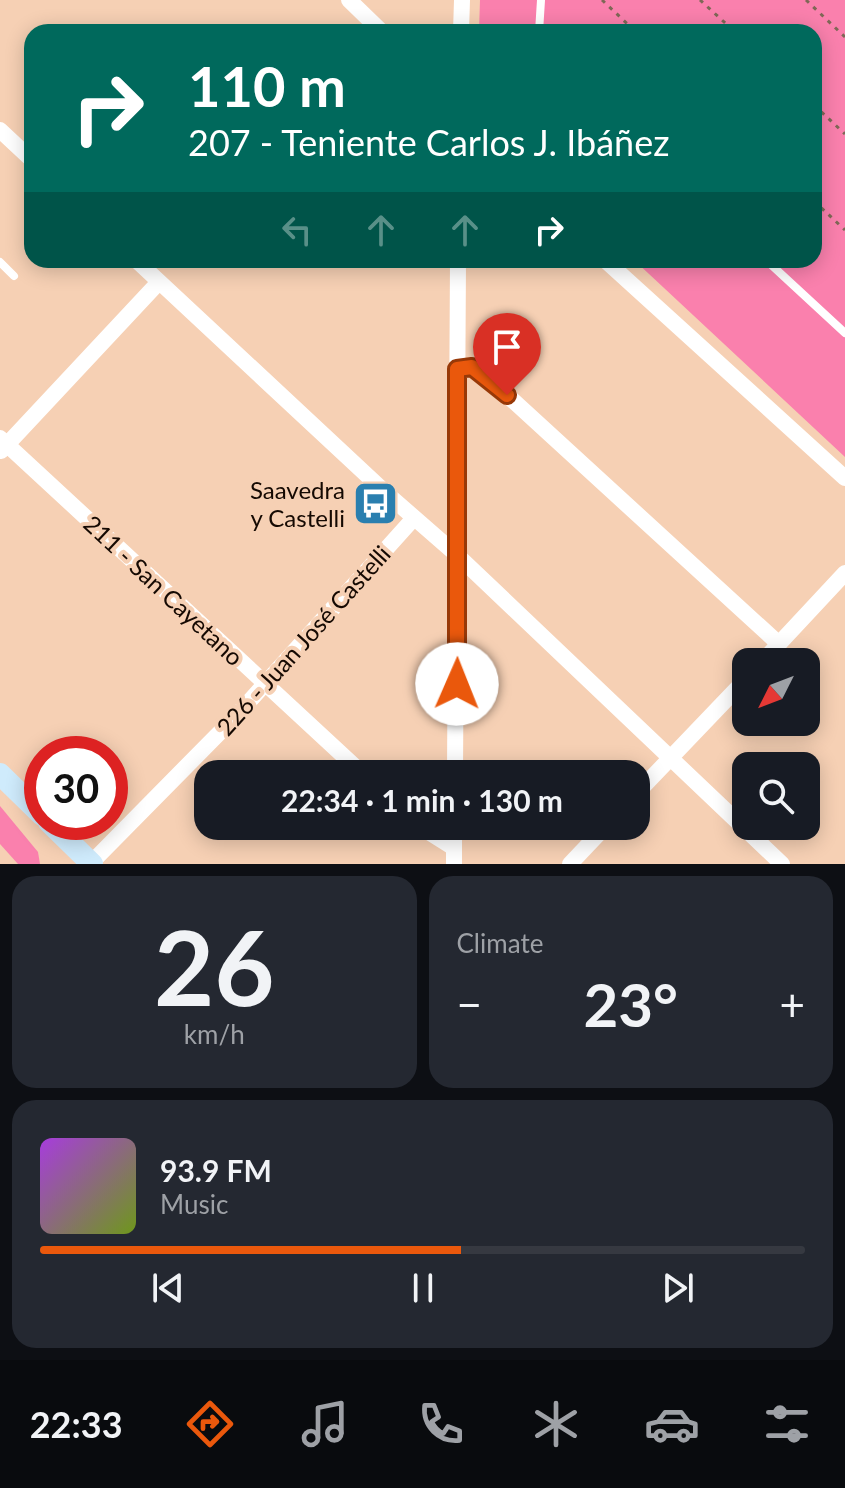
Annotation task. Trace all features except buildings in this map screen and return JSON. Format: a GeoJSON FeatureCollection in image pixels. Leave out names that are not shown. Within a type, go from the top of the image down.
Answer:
{"type":"FeatureCollection","features":[{"type":"Feature","properties":{"kind":"main road"},"geometry":{"type":"LineString","coordinates":[[0,774],[24,797]]}},
{"type":"Feature","properties":{"kind":"main road"},"geometry":{"type":"LineString","coordinates":[[67,840],[91,864]]}},
{"type":"Feature","properties":{"kind":"street"},"geometry":{"type":"LineString","coordinates":[[349,0],[374,24]]}},
{"type":"Feature","properties":{"kind":"street"},"geometry":{"type":"LineString","coordinates":[[461,24],[462,0]]}},
{"type":"Feature","properties":{"kind":"street"},"geometry":{"type":"LineString","coordinates":[[0,130],[24,152]]}},
{"type":"Feature","properties":{"kind":"street"},"geometry":{"type":"LineString","coordinates":[[144,268],[457,555],[782,864]]}},
{"type":"Feature","properties":{"kind":"street"},"geometry":{"type":"LineString","coordinates":[[455,760],[458,268]]}},
{"type":"Feature","properties":{"kind":"street"},"geometry":{"type":"LineString","coordinates":[[614,268],[845,478]]}},
{"type":"Feature","properties":{"kind":"street"},"geometry":{"type":"LineString","coordinates":[[2,445],[159,282]]}},
{"type":"Feature","properties":{"kind":"street"},"geometry":{"type":"LineString","coordinates":[[457,369],[472,367],[484,374],[779,644]]}},
{"type":"Feature","properties":{"kind":"street","name":"211 - San Cayetano"},"geometry":{"type":"LineString","coordinates":[[2,445],[348,760]]}},
{"type":"Feature","properties":{"kind":"street","name":"226 - Juan José Castelli"},"geometry":{"type":"LineString","coordinates":[[91,864],[265,684],[414,518]]}},
{"type":"Feature","properties":{"kind":"street"},"geometry":{"type":"LineString","coordinates":[[775,648],[845,573]]}},
{"type":"Feature","properties":{"kind":"street"},"geometry":{"type":"LineString","coordinates":[[650,779],[732,694]]}},
{"type":"Feature","properties":{"kind":"street"},"geometry":{"type":"LineString","coordinates":[[435,840],[454,856]]}},
{"type":"Feature","properties":{"kind":"street"},"geometry":{"type":"LineString","coordinates":[[570,864],[593,840]]}},
{"type":"Feature","properties":{"kind":"lane"},"geometry":{"type":"LineString","coordinates":[[540,24],[541,0]]}},
{"type":"Feature","properties":{"kind":"lane"},"geometry":{"type":"LineString","coordinates":[[0,262],[14,276]]}},
{"type":"Feature","properties":{"kind":"lane"},"geometry":{"type":"LineString","coordinates":[[775,268],[845,333]]}},
{"type":"Feature","properties":{"kind":"path"},"geometry":{"type":"LineString","coordinates":[[602,0],[628,24]]}},
{"type":"Feature","properties":{"kind":"path"},"geometry":{"type":"LineString","coordinates":[[700,0],[726,24]]}},
{"type":"Feature","properties":{"kind":"path"},"geometry":{"type":"LineString","coordinates":[[806,0],[845,37]]}},
{"type":"Feature","properties":{"kind":"path"},"geometry":{"type":"LineString","coordinates":[[822,112],[845,134]]}},
{"type":"Feature","properties":{"kind":"path"},"geometry":{"type":"LineString","coordinates":[[822,208],[845,230]]}},
{"type":"Feature","properties":{"kind":"shaded area"},"geometry":{"type":"Polygon","coordinates":[[[480,0],[845,0],[845,457],[643,268],[822,268],[822,24],[479,24],[480,0]]]}},
{"type":"Feature","properties":{"kind":"shaded area"},"geometry":{"type":"Polygon","coordinates":[[[0,806],[24,835],[24,840],[28,840],[38,852],[40,864],[18,864],[0,844],[0,806]]]}},
{"type":"Feature","properties":{"kind":"place","name":"Saavedra y Castelli"},"geometry":{"type":"Point","coordinates":[376,503]}},
{"type":"Feature","properties":{"kind":"route"},"geometry":{"type":"LineString","coordinates":[[457,684],[457,369],[472,367],[507,395]]}}]}
